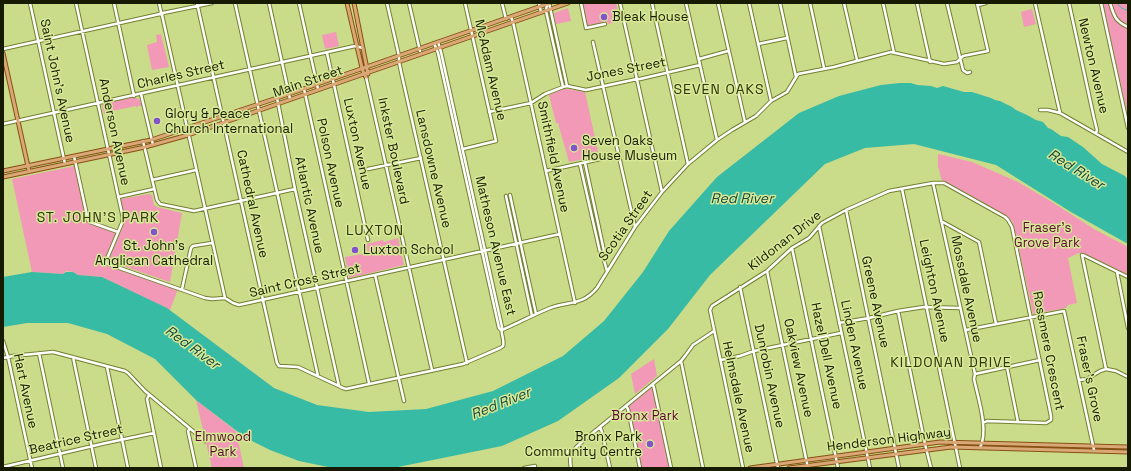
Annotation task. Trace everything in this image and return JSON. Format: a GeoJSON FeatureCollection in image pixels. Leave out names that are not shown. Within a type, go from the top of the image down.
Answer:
{"type":"FeatureCollection","features":[{"type":"Feature","properties":{"kind":"main road","name":"Inkster Boulevard"},"geometry":{"type":"LineString","coordinates":[[347,3],[362,68],[366,77]]}},
{"type":"Feature","properties":{"kind":"main road"},"geometry":{"type":"LineString","coordinates":[[354,3],[368,72],[366,77]]}},
{"type":"Feature","properties":{"kind":"main road","name":"Main Street"},"geometry":{"type":"LineString","coordinates":[[3,177],[145,147],[188,135],[568,3]]}},
{"type":"Feature","properties":{"kind":"main road","name":"Main Street"},"geometry":{"type":"LineString","coordinates":[[3,171],[152,140],[362,68],[420,50],[540,5],[549,4]]}},
{"type":"Feature","properties":{"kind":"main road"},"geometry":{"type":"LineString","coordinates":[[3,53],[29,171]]}},
{"type":"Feature","properties":{"kind":"main road","name":"Henderson Highway"},"geometry":{"type":"LineString","coordinates":[[750,468],[778,466],[807,460],[940,442],[1128,447]]}},
{"type":"Feature","properties":{"kind":"main road"},"geometry":{"type":"LineString","coordinates":[[1008,443],[1008,448]]}},
{"type":"Feature","properties":{"kind":"main road"},"geometry":{"type":"LineString","coordinates":[[1038,444],[1038,449]]}},
{"type":"Feature","properties":{"kind":"main road","name":"Henderson Highway"},"geometry":{"type":"LineString","coordinates":[[789,468],[808,467],[956,447],[1128,452]]}},
{"type":"Feature","properties":{"kind":"street","name":"Saint John's Avenue"},"geometry":{"type":"LineString","coordinates":[[30,3],[65,164]]}},
{"type":"Feature","properties":{"kind":"street","name":"Anderson Avenue"},"geometry":{"type":"LineString","coordinates":[[76,3],[122,218],[122,222],[106,263]]}},
{"type":"Feature","properties":{"kind":"street"},"geometry":{"type":"LineString","coordinates":[[114,3],[134,96]]}},
{"type":"Feature","properties":{"kind":"street"},"geometry":{"type":"LineString","coordinates":[[159,3],[225,298]]}},
{"type":"Feature","properties":{"kind":"street"},"geometry":{"type":"LineString","coordinates":[[3,49],[161,14],[197,4],[212,3]]}},
{"type":"Feature","properties":{"kind":"street"},"geometry":{"type":"LineString","coordinates":[[235,3],[318,376],[346,389],[466,363],[503,346],[504,343],[501,331]]}},
{"type":"Feature","properties":{"kind":"street"},"geometry":{"type":"LineString","coordinates":[[269,3],[290,99]]}},
{"type":"Feature","properties":{"kind":"street"},"geometry":{"type":"LineString","coordinates":[[298,3],[318,89]]}},
{"type":"Feature","properties":{"kind":"street","name":"Lansdowne Avenue"},"geometry":{"type":"LineString","coordinates":[[387,3],[466,363]]}},
{"type":"Feature","properties":{"kind":"street"},"geometry":{"type":"LineString","coordinates":[[409,3],[420,50]]}},
{"type":"Feature","properties":{"kind":"street","name":"McAdam Avenue"},"geometry":{"type":"LineString","coordinates":[[461,149],[496,141],[465,3]]}},
{"type":"Feature","properties":{"kind":"street"},"geometry":{"type":"LineString","coordinates":[[502,3],[506,19]]}},
{"type":"Feature","properties":{"kind":"street"},"geometry":{"type":"LineString","coordinates":[[582,3],[586,28],[605,24]]}},
{"type":"Feature","properties":{"kind":"street"},"geometry":{"type":"LineString","coordinates":[[620,3],[662,192]]}},
{"type":"Feature","properties":{"kind":"street"},"geometry":{"type":"LineString","coordinates":[[652,3],[688,164]]}},
{"type":"Feature","properties":{"kind":"street"},"geometry":{"type":"LineString","coordinates":[[686,3],[717,140]]}},
{"type":"Feature","properties":{"kind":"street"},"geometry":{"type":"LineString","coordinates":[[718,3],[745,122]]}},
{"type":"Feature","properties":{"kind":"street"},"geometry":{"type":"LineString","coordinates":[[749,3],[771,101]]}},
{"type":"Feature","properties":{"kind":"street"},"geometry":{"type":"LineString","coordinates":[[780,3],[796,77]]}},
{"type":"Feature","properties":{"kind":"street"},"geometry":{"type":"LineString","coordinates":[[810,3],[824,68]]}},
{"type":"Feature","properties":{"kind":"street"},"geometry":{"type":"LineString","coordinates":[[844,3],[857,60]]}},
{"type":"Feature","properties":{"kind":"street"},"geometry":{"type":"LineString","coordinates":[[883,3],[894,53]]}},
{"type":"Feature","properties":{"kind":"street"},"geometry":{"type":"LineString","coordinates":[[917,3],[930,62]]}},
{"type":"Feature","properties":{"kind":"street"},"geometry":{"type":"LineString","coordinates":[[947,3],[962,70],[967,73],[970,72]]}},
{"type":"Feature","properties":{"kind":"street"},"geometry":{"type":"LineString","coordinates":[[796,77],[800,73],[891,52],[930,62],[946,64],[957,62],[963,56],[988,51],[978,4],[986,3]]}},
{"type":"Feature","properties":{"kind":"street"},"geometry":{"type":"LineString","coordinates":[[1035,3],[1060,113]]}},
{"type":"Feature","properties":{"kind":"street","name":"Newton Avenue"},"geometry":{"type":"LineString","coordinates":[[1069,3],[1097,130],[1096,133]]}},
{"type":"Feature","properties":{"kind":"street"},"geometry":{"type":"LineString","coordinates":[[1100,3],[1128,128]]}},
{"type":"Feature","properties":{"kind":"street"},"geometry":{"type":"LineString","coordinates":[[1110,3],[1116,20],[1128,27]]}},
{"type":"Feature","properties":{"kind":"street","name":"Cathedral Avenue"},"geometry":{"type":"LineString","coordinates":[[197,4],[277,363],[279,366],[298,367],[318,376]]}},
{"type":"Feature","properties":{"kind":"street"},"geometry":{"type":"LineString","coordinates":[[549,4],[567,86]]}},
{"type":"Feature","properties":{"kind":"street"},"geometry":{"type":"LineString","coordinates":[[549,4],[546,11],[563,87]]}},
{"type":"Feature","properties":{"kind":"street"},"geometry":{"type":"LineString","coordinates":[[540,5],[541,12]]}},
{"type":"Feature","properties":{"kind":"street","name":"Smithfield Avenue"},"geometry":{"type":"LineString","coordinates":[[511,17],[575,302]]}},
{"type":"Feature","properties":{"kind":"street"},"geometry":{"type":"LineString","coordinates":[[758,44],[787,38]]}},
{"type":"Feature","properties":{"kind":"street"},"geometry":{"type":"LineString","coordinates":[[593,42],[635,227]]}},
{"type":"Feature","properties":{"kind":"street","name":"Matheson Avenue East"},"geometry":{"type":"LineString","coordinates":[[436,43],[502,327],[501,331]]}},
{"type":"Feature","properties":{"kind":"street"},"geometry":{"type":"LineString","coordinates":[[357,46],[363,48]]}},
{"type":"Feature","properties":{"kind":"street","name":"Charles Street"},"geometry":{"type":"LineString","coordinates":[[3,124],[357,46]]}},
{"type":"Feature","properties":{"kind":"street"},"geometry":{"type":"LineString","coordinates":[[699,58],[728,51]]}},
{"type":"Feature","properties":{"kind":"street","name":"Luxton Avenue"},"geometry":{"type":"LineString","coordinates":[[327,53],[368,240]]}},
{"type":"Feature","properties":{"kind":"street","name":"Jones Street"},"geometry":{"type":"LineString","coordinates":[[490,112],[531,103],[545,94],[567,86],[586,90],[668,73],[700,64]]}},
{"type":"Feature","properties":{"kind":"street","name":"Inkster Boulevard"},"geometry":{"type":"LineString","coordinates":[[366,77],[432,370]]}},
{"type":"Feature","properties":{"kind":"street","name":"Scotia Street"},"geometry":{"type":"LineString","coordinates":[[501,331],[551,308],[586,298],[594,292],[635,227],[662,192],[688,164],[717,140],[758,114],[771,101],[787,92],[796,77]]}},
{"type":"Feature","properties":{"kind":"street","name":"Polson Avenue"},"geometry":{"type":"LineString","coordinates":[[304,88],[369,384]]}},
{"type":"Feature","properties":{"kind":"street"},"geometry":{"type":"LineString","coordinates":[[141,94],[153,145]]}},
{"type":"Feature","properties":{"kind":"street","name":"Atlantic Avenue"},"geometry":{"type":"LineString","coordinates":[[277,98],[295,188],[339,386]]}},
{"type":"Feature","properties":{"kind":"street"},"geometry":{"type":"LineString","coordinates":[[1040,110],[1060,113],[1128,152]]}},
{"type":"Feature","properties":{"kind":"street"},"geometry":{"type":"LineString","coordinates":[[143,141],[154,189],[157,200],[160,204],[194,211],[295,188]]}},
{"type":"Feature","properties":{"kind":"street"},"geometry":{"type":"LineString","coordinates":[[546,171],[618,155]]}},
{"type":"Feature","properties":{"kind":"street","name":"Saint John's Avenue"},"geometry":{"type":"LineString","coordinates":[[74,156],[88,220],[118,232]]}},
{"type":"Feature","properties":{"kind":"street"},"geometry":{"type":"LineString","coordinates":[[368,169],[421,158]]}},
{"type":"Feature","properties":{"kind":"street"},"geometry":{"type":"LineString","coordinates":[[585,163],[604,251],[603,257]]}},
{"type":"Feature","properties":{"kind":"street"},"geometry":{"type":"LineString","coordinates":[[580,164],[600,252],[607,271]]}},
{"type":"Feature","properties":{"kind":"street"},"geometry":{"type":"LineString","coordinates":[[152,180],[196,170]]}},
{"type":"Feature","properties":{"kind":"street","name":"Kildonan Drive"},"geometry":{"type":"LineString","coordinates":[[714,331],[710,310],[712,306],[767,271],[792,248],[809,238],[823,222],[889,191],[933,183],[944,184],[1008,220]]}},
{"type":"Feature","properties":{"kind":"street","name":"Mossdale Avenue"},"geometry":{"type":"LineString","coordinates":[[933,183],[975,374],[974,379],[983,423],[983,442],[980,448]]}},
{"type":"Feature","properties":{"kind":"street"},"geometry":{"type":"LineString","coordinates":[[118,197],[154,189]]}},
{"type":"Feature","properties":{"kind":"street","name":"Leighton Avenue"},"geometry":{"type":"LineString","coordinates":[[902,189],[960,468]]}},
{"type":"Feature","properties":{"kind":"street"},"geometry":{"type":"LineString","coordinates":[[510,195],[536,314]]}},
{"type":"Feature","properties":{"kind":"street"},"geometry":{"type":"LineString","coordinates":[[506,196],[532,316]]}},
{"type":"Feature","properties":{"kind":"street","name":"Greene Avenue"},"geometry":{"type":"LineString","coordinates":[[846,210],[900,468]]}},
{"type":"Feature","properties":{"kind":"street","name":"Rossmere Crescent"},"geometry":{"type":"LineString","coordinates":[[983,423],[987,421],[1046,423],[1051,420],[1012,227],[1008,220]]}},
{"type":"Feature","properties":{"kind":"street"},"geometry":{"type":"LineString","coordinates":[[941,221],[979,242],[996,324]]}},
{"type":"Feature","properties":{"kind":"street","name":"Linden Avenue"},"geometry":{"type":"LineString","coordinates":[[819,226],[870,468]]}},
{"type":"Feature","properties":{"kind":"street","name":"Saint Cross Street"},"geometry":{"type":"LineString","coordinates":[[106,263],[205,298],[225,298],[239,305],[560,234]]}},
{"type":"Feature","properties":{"kind":"street"},"geometry":{"type":"LineString","coordinates":[[182,289],[191,248],[212,243]]}},
{"type":"Feature","properties":{"kind":"street","name":"Hazel Dell Avenue"},"geometry":{"type":"LineString","coordinates":[[792,248],[838,468]]}},
{"type":"Feature","properties":{"kind":"street"},"geometry":{"type":"LineString","coordinates":[[1106,369],[1082,255],[1128,277]]}},
{"type":"Feature","properties":{"kind":"street","name":"Oakview Avenue"},"geometry":{"type":"LineString","coordinates":[[767,271],[808,467]]}},
{"type":"Feature","properties":{"kind":"street"},"geometry":{"type":"LineString","coordinates":[[1116,272],[1128,328]]}},
{"type":"Feature","properties":{"kind":"street"},"geometry":{"type":"LineString","coordinates":[[376,275],[404,401]]}},
{"type":"Feature","properties":{"kind":"street","name":"Dunrobin Avenue"},"geometry":{"type":"LineString","coordinates":[[740,287],[778,466]]}},
{"type":"Feature","properties":{"kind":"street"},"geometry":{"type":"LineString","coordinates":[[839,323],[927,306],[960,308]]}},
{"type":"Feature","properties":{"kind":"street"},"geometry":{"type":"LineString","coordinates":[[898,311],[930,468]]}},
{"type":"Feature","properties":{"kind":"street","name":"Fraser's Grove"},"geometry":{"type":"LineString","coordinates":[[1031,317],[1064,311],[1094,450]]}},
{"type":"Feature","properties":{"kind":"street"},"geometry":{"type":"LineString","coordinates":[[966,330],[1031,317]]}},
{"type":"Feature","properties":{"kind":"street"},"geometry":{"type":"LineString","coordinates":[[571,468],[569,460],[570,455],[584,440],[653,385],[686,356],[693,345],[714,331]]}},
{"type":"Feature","properties":{"kind":"street","name":"Helmsdale Avenue"},"geometry":{"type":"LineString","coordinates":[[714,331],[743,468]]}},
{"type":"Feature","properties":{"kind":"street"},"geometry":{"type":"LineString","coordinates":[[720,360],[740,356],[754,351],[841,333]]}},
{"type":"Feature","properties":{"kind":"street","name":"Hart Avenue"},"geometry":{"type":"LineString","coordinates":[[3,341],[8,357],[32,468]]}},
{"type":"Feature","properties":{"kind":"street"},"geometry":{"type":"LineString","coordinates":[[3,358],[53,352],[128,373],[149,395],[205,441]]}},
{"type":"Feature","properties":{"kind":"street"},"geometry":{"type":"LineString","coordinates":[[39,354],[63,468]]}},
{"type":"Feature","properties":{"kind":"street"},"geometry":{"type":"LineString","coordinates":[[73,357],[96,468]]}},
{"type":"Feature","properties":{"kind":"street"},"geometry":{"type":"LineString","coordinates":[[975,374],[1040,360]]}},
{"type":"Feature","properties":{"kind":"street"},"geometry":{"type":"LineString","coordinates":[[680,361],[703,468]]}},
{"type":"Feature","properties":{"kind":"street"},"geometry":{"type":"LineString","coordinates":[[107,367],[128,468]]}},
{"type":"Feature","properties":{"kind":"street"},"geometry":{"type":"LineString","coordinates":[[1007,367],[1018,422]]}},
{"type":"Feature","properties":{"kind":"street"},"geometry":{"type":"LineString","coordinates":[[1079,380],[1087,379],[1106,369],[1116,371],[1128,378]]}},
{"type":"Feature","properties":{"kind":"street"},"geometry":{"type":"LineString","coordinates":[[653,385],[671,468]]}},
{"type":"Feature","properties":{"kind":"street"},"geometry":{"type":"LineString","coordinates":[[149,395],[147,399],[161,468]]}},
{"type":"Feature","properties":{"kind":"street"},"geometry":{"type":"LineString","coordinates":[[626,406],[628,409],[640,468]]}},
{"type":"Feature","properties":{"kind":"street"},"geometry":{"type":"LineString","coordinates":[[600,427],[610,468]]}},
{"type":"Feature","properties":{"kind":"street"},"geometry":{"type":"LineString","coordinates":[[190,429],[188,431],[196,468]]}},
{"type":"Feature","properties":{"kind":"street","name":"Beatrice Street"},"geometry":{"type":"LineString","coordinates":[[3,467],[154,433]]}},
{"type":"Feature","properties":{"kind":"street"},"geometry":{"type":"LineString","coordinates":[[549,455],[567,451],[570,455]]}},
{"type":"Feature","properties":{"kind":"street"},"geometry":{"type":"LineString","coordinates":[[524,468],[535,466]]}},
{"type":"Feature","properties":{"kind":"green space","name":"Bleak House"},"geometry":{"type":"Polygon","coordinates":[[[616,3],[620,21],[588,26],[586,24],[582,4],[616,3]]]}},
{"type":"Feature","properties":{"kind":"green space"},"geometry":{"type":"Polygon","coordinates":[[[1103,3],[1128,3],[1128,117],[1103,3]]]}},
{"type":"Feature","properties":{"kind":"green space"},"geometry":{"type":"Polygon","coordinates":[[[568,8],[571,21],[556,24],[554,13],[568,8]]]}},
{"type":"Feature","properties":{"kind":"green space"},"geometry":{"type":"Polygon","coordinates":[[[1032,9],[1036,24],[1024,27],[1021,12],[1032,9]]]}},
{"type":"Feature","properties":{"kind":"green space"},"geometry":{"type":"Polygon","coordinates":[[[336,32],[339,46],[325,49],[322,35],[336,32]]]}},
{"type":"Feature","properties":{"kind":"green space"},"geometry":{"type":"Polygon","coordinates":[[[161,34],[169,67],[152,70],[147,45],[157,42],[156,35],[161,34]]]}},
{"type":"Feature","properties":{"kind":"green space"},"geometry":{"type":"Polygon","coordinates":[[[563,89],[585,92],[599,156],[569,162],[558,123],[556,123],[549,95],[563,89]]]}},
{"type":"Feature","properties":{"kind":"green space"},"geometry":{"type":"Polygon","coordinates":[[[133,97],[139,99],[142,106],[107,112],[107,114],[104,114],[102,104],[133,97]]]}},
{"type":"Feature","properties":{"kind":"green space","name":"Fraser's Grove Park"},"geometry":{"type":"Polygon","coordinates":[[[938,154],[972,162],[1018,182],[1094,229],[1128,247],[1128,276],[1079,253],[1068,258],[1077,303],[1068,305],[1066,308],[1033,314],[1012,221],[1005,215],[942,181],[938,166],[938,154]]]}},
{"type":"Feature","properties":{"kind":"green space"},"geometry":{"type":"Polygon","coordinates":[[[75,166],[87,221],[116,233],[104,263],[178,289],[170,310],[102,277],[78,275],[73,272],[66,271],[63,274],[32,272],[12,179],[75,166]]]}},
{"type":"Feature","properties":{"kind":"green space"},"geometry":{"type":"Polygon","coordinates":[[[149,194],[152,195],[154,205],[157,207],[182,213],[170,282],[108,261],[125,222],[121,199],[149,194]]]}},
{"type":"Feature","properties":{"kind":"green space"},"geometry":{"type":"Polygon","coordinates":[[[398,238],[404,265],[349,278],[345,257],[368,253],[366,244],[383,240],[384,242],[398,238]]]}},
{"type":"Feature","properties":{"kind":"green space"},"geometry":{"type":"Polygon","coordinates":[[[654,359],[657,376],[635,394],[631,374],[654,359]]]}},
{"type":"Feature","properties":{"kind":"green space","name":"Bronx Park"},"geometry":{"type":"Polygon","coordinates":[[[651,388],[653,389],[669,468],[642,468],[629,406],[651,388]]]}},
{"type":"Feature","properties":{"kind":"green space","name":"Elmwood Park"},"geometry":{"type":"Polygon","coordinates":[[[196,400],[236,431],[244,468],[212,468],[196,400]]]}},
{"type":"Feature","properties":{"kind":"water","name":"Red River"},"geometry":{"type":"Polygon","coordinates":[[[911,83],[937,88],[943,86],[964,92],[972,92],[1000,101],[1036,120],[1043,122],[1048,128],[1061,136],[1068,137],[1083,147],[1102,164],[1125,176],[1128,180],[1128,244],[1071,212],[996,165],[914,144],[865,148],[825,164],[710,275],[668,329],[619,378],[558,421],[502,446],[393,468],[328,467],[299,461],[270,450],[246,438],[196,400],[155,359],[107,334],[68,323],[27,323],[3,327],[3,277],[32,272],[63,274],[66,272],[73,272],[78,275],[102,277],[167,308],[274,388],[317,405],[369,412],[426,409],[493,391],[563,356],[604,321],[643,272],[669,231],[717,177],[799,113],[839,96],[881,85],[911,83]]]}},
{"type":"Feature","properties":{"kind":"waterway"},"geometry":{"type":"LineString","coordinates":[[1117,3],[1122,8],[1128,10]]}},
{"type":"Feature","properties":{"kind":"place","name":"Bleak House"},"geometry":{"type":"Point","coordinates":[604,17]}},
{"type":"Feature","properties":{"kind":"place","name":"Glory & Peace Church International"},"geometry":{"type":"Point","coordinates":[157,121]}},
{"type":"Feature","properties":{"kind":"place","name":"Seven Oaks House Museum"},"geometry":{"type":"Point","coordinates":[574,148]}},
{"type":"Feature","properties":{"kind":"place","name":"St. John’s Anglican Cathedral"},"geometry":{"type":"Point","coordinates":[154,232]}},
{"type":"Feature","properties":{"kind":"place","name":"Luxton School"},"geometry":{"type":"Point","coordinates":[355,250]}},
{"type":"Feature","properties":{"kind":"place","name":"Bronx Park Community Centre"},"geometry":{"type":"Point","coordinates":[650,444]}},
{"type":"Feature","properties":{"kind":"district","name":"SEVEN OAKS"},"geometry":{"type":"Point","coordinates":[719,90]}},
{"type":"Feature","properties":{"kind":"district","name":"ST. JOHN'S PARK"},"geometry":{"type":"Point","coordinates":[98,218]}},
{"type":"Feature","properties":{"kind":"district","name":"LUXTON"},"geometry":{"type":"Point","coordinates":[375,231]}},
{"type":"Feature","properties":{"kind":"district","name":"KILDONAN DRIVE"},"geometry":{"type":"Point","coordinates":[951,363]}}]}
